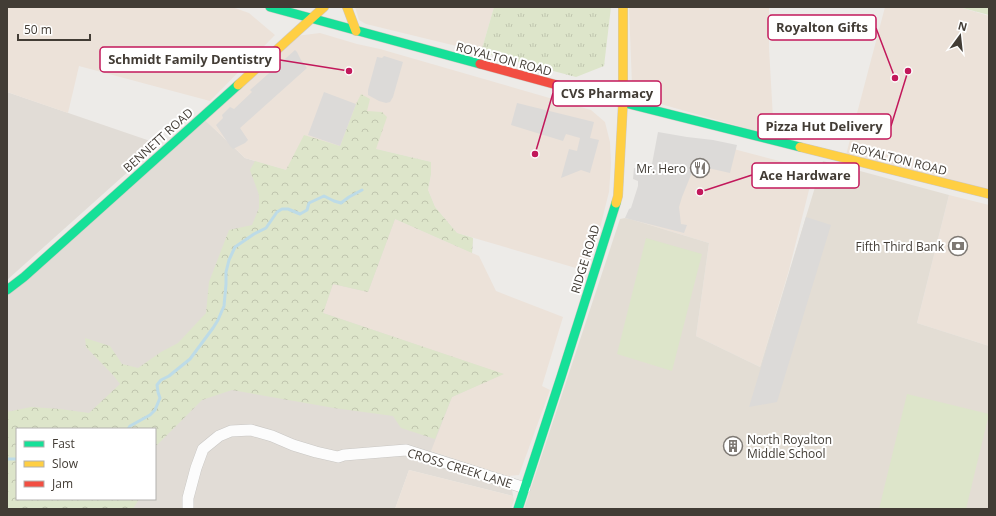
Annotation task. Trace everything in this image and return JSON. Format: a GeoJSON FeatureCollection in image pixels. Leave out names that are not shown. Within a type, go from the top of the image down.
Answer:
{"type":"FeatureCollection","features":[{"type":"Feature","properties":{"kind":"main road","name":"ROYALTON ROAD"},"geometry":{"type":"LineString","coordinates":[[270,7],[623,103],[989,194]]}},
{"type":"Feature","properties":{"kind":"main road","name":"BENNETT ROAD"},"geometry":{"type":"LineString","coordinates":[[7,290],[24,277],[324,7]]}},
{"type":"Feature","properties":{"kind":"main road"},"geometry":{"type":"LineString","coordinates":[[347,7],[356,31]]}},
{"type":"Feature","properties":{"kind":"main road","name":"RIDGE ROAD"},"geometry":{"type":"LineString","coordinates":[[518,509],[618,196],[623,103],[623,7]]}},
{"type":"Feature","properties":{"kind":"street","name":"CROSS CREEK LANE"},"geometry":{"type":"LineString","coordinates":[[188,509],[188,498],[203,449],[219,436],[231,431],[251,430],[272,436],[293,445],[338,457],[406,450],[525,488]]}},
{"type":"Feature","properties":{"kind":"shaded area"},"geometry":{"type":"Polygon","coordinates":[[[7,7],[232,7],[249,13],[275,35],[210,101],[79,66],[68,113],[7,92],[7,7]]]}},
{"type":"Feature","properties":{"kind":"shaded area"},"geometry":{"type":"Polygon","coordinates":[[[355,7],[494,7],[481,52],[366,24],[359,20],[355,7]]]}},
{"type":"Feature","properties":{"kind":"shaded area"},"geometry":{"type":"Polygon","coordinates":[[[629,7],[769,7],[769,48],[774,136],[657,103],[640,95],[632,85],[629,7]]]}},
{"type":"Feature","properties":{"kind":"shaded area"},"geometry":{"type":"Polygon","coordinates":[[[885,7],[959,7],[989,16],[989,191],[846,155],[885,7]]]}},
{"type":"Feature","properties":{"kind":"shaded area"},"geometry":{"type":"Polygon","coordinates":[[[320,33],[591,110],[605,122],[610,142],[611,164],[609,192],[601,224],[586,271],[457,233],[435,207],[428,190],[431,174],[431,162],[376,149],[334,184],[245,158],[205,120],[296,36],[320,33]]]}},
{"type":"Feature","properties":{"kind":"shaded area"},"geometry":{"type":"Polygon","coordinates":[[[295,50],[307,68],[240,128],[248,140],[233,149],[216,125],[223,118],[222,115],[230,107],[234,109],[252,92],[250,90],[295,50]]]}},
{"type":"Feature","properties":{"kind":"shaded area"},"geometry":{"type":"Polygon","coordinates":[[[384,56],[403,62],[393,97],[390,102],[386,103],[368,95],[377,57],[382,58],[384,56]]]}},
{"type":"Feature","properties":{"kind":"shaded area"},"geometry":{"type":"Polygon","coordinates":[[[7,92],[159,144],[7,280],[7,92]]]}},
{"type":"Feature","properties":{"kind":"shaded area"},"geometry":{"type":"Polygon","coordinates":[[[324,92],[356,104],[340,146],[308,135],[324,92]]]}},
{"type":"Feature","properties":{"kind":"shaded area"},"geometry":{"type":"Polygon","coordinates":[[[517,103],[594,122],[590,138],[599,140],[590,173],[581,170],[561,178],[569,149],[577,151],[580,138],[566,134],[563,141],[511,125],[517,103]]]}},
{"type":"Feature","properties":{"kind":"shaded area"},"geometry":{"type":"Polygon","coordinates":[[[205,120],[245,158],[334,184],[376,149],[431,162],[431,174],[428,190],[435,207],[457,233],[473,238],[472,253],[395,219],[504,374],[431,451],[510,476],[513,496],[409,470],[395,509],[7,509],[7,296],[205,120]]]}},
{"type":"Feature","properties":{"kind":"shaded area"},"geometry":{"type":"Polygon","coordinates":[[[658,132],[737,145],[730,173],[695,165],[679,207],[681,224],[687,225],[684,233],[625,218],[629,209],[631,208],[638,186],[638,181],[633,179],[634,168],[644,169],[652,164],[658,132]]]}},
{"type":"Feature","properties":{"kind":"shaded area"},"geometry":{"type":"Polygon","coordinates":[[[707,142],[814,170],[789,270],[760,367],[696,336],[709,243],[630,219],[644,169],[707,142]]]}},
{"type":"Feature","properties":{"kind":"shaded area"},"geometry":{"type":"Polygon","coordinates":[[[823,161],[949,195],[917,323],[989,346],[989,509],[524,509],[620,219],[630,219],[709,243],[696,336],[760,367],[823,161]]]}},
{"type":"Feature","properties":{"kind":"shaded area"},"geometry":{"type":"Polygon","coordinates":[[[949,195],[989,205],[989,346],[917,323],[949,195]]]}},
{"type":"Feature","properties":{"kind":"shaded area"},"geometry":{"type":"Polygon","coordinates":[[[806,217],[831,225],[777,402],[749,407],[806,217]]]}},
{"type":"Feature","properties":{"kind":"shaded area"},"geometry":{"type":"Polygon","coordinates":[[[395,219],[479,256],[496,291],[563,317],[542,386],[550,390],[519,475],[508,476],[431,451],[452,397],[503,374],[323,313],[333,284],[368,292],[395,219]]]}},
{"type":"Feature","properties":{"kind":"shaded area"},"geometry":{"type":"Polygon","coordinates":[[[409,470],[513,496],[514,500],[511,509],[395,509],[409,470]]]}},
{"type":"Feature","properties":{"kind":"green space"},"geometry":{"type":"Polygon","coordinates":[[[494,7],[611,7],[604,66],[576,77],[481,52],[494,7]]]}},
{"type":"Feature","properties":{"kind":"green space"},"geometry":{"type":"Polygon","coordinates":[[[959,7],[989,7],[989,15],[959,7]]]}},
{"type":"Feature","properties":{"kind":"green space"},"geometry":{"type":"Polygon","coordinates":[[[361,94],[370,99],[367,111],[382,112],[387,117],[376,149],[431,162],[431,174],[428,190],[435,207],[457,233],[473,238],[472,253],[395,219],[368,292],[333,284],[323,313],[504,374],[452,397],[435,439],[401,428],[393,416],[334,408],[232,390],[202,400],[156,446],[156,428],[16,428],[16,500],[138,500],[133,509],[7,509],[7,412],[31,407],[89,413],[120,384],[86,347],[85,338],[110,346],[122,364],[138,368],[161,352],[178,343],[206,313],[209,282],[229,230],[252,225],[259,208],[259,195],[250,170],[255,161],[286,170],[304,135],[340,146],[361,94]]]}},
{"type":"Feature","properties":{"kind":"green space"},"geometry":{"type":"Polygon","coordinates":[[[646,238],[702,254],[672,371],[617,354],[646,238]]]}},
{"type":"Feature","properties":{"kind":"green space"},"geometry":{"type":"Polygon","coordinates":[[[907,394],[989,414],[966,509],[879,509],[907,394]]]}},
{"type":"Feature","properties":{"kind":"waterway"},"geometry":{"type":"LineString","coordinates":[[129,428],[150,415],[155,410],[160,398],[157,385],[161,380],[169,376],[190,359],[218,320],[224,306],[226,272],[229,260],[235,247],[266,228],[277,212],[282,209],[288,209],[300,214],[307,210],[309,203],[324,196],[341,203],[362,190]]}},
{"type":"Feature","properties":{"kind":"waterway"},"geometry":{"type":"LineString","coordinates":[[7,459],[16,459]]}},
{"type":"Feature","properties":{"kind":"traffic: fast"},"geometry":{"type":"LineString","coordinates":[[270,7],[480,64]]}},
{"type":"Feature","properties":{"kind":"traffic: fast"},"geometry":{"type":"LineString","coordinates":[[7,290],[24,277],[238,85]]}},
{"type":"Feature","properties":{"kind":"traffic: fast"},"geometry":{"type":"LineString","coordinates":[[601,97],[800,147]]}},
{"type":"Feature","properties":{"kind":"traffic: fast"},"geometry":{"type":"LineString","coordinates":[[518,509],[616,203]]}},
{"type":"Feature","properties":{"kind":"traffic: slow"},"geometry":{"type":"LineString","coordinates":[[238,85],[324,7]]}},
{"type":"Feature","properties":{"kind":"traffic: slow"},"geometry":{"type":"LineString","coordinates":[[347,7],[356,31]]}},
{"type":"Feature","properties":{"kind":"traffic: slow"},"geometry":{"type":"LineString","coordinates":[[616,203],[618,196],[623,103],[623,7]]}},
{"type":"Feature","properties":{"kind":"traffic: slow"},"geometry":{"type":"LineString","coordinates":[[800,147],[989,194]]}},
{"type":"Feature","properties":{"kind":"traffic: jam"},"geometry":{"type":"LineString","coordinates":[[480,64],[601,97]]}},
{"type":"Feature","properties":{"kind":"place","name":"Schmidt Family Dentistry"},"geometry":{"type":"Point","coordinates":[349,71]}},
{"type":"Feature","properties":{"kind":"place","name":"Pizza Hut Delivery"},"geometry":{"type":"Point","coordinates":[908,71]}},
{"type":"Feature","properties":{"kind":"place","name":"Royalton Gifts"},"geometry":{"type":"Point","coordinates":[895,78]}},
{"type":"Feature","properties":{"kind":"place","name":"CVS Pharmacy"},"geometry":{"type":"Point","coordinates":[535,154]}},
{"type":"Feature","properties":{"kind":"place","name":"Mr. Hero"},"geometry":{"type":"Point","coordinates":[700,168]}},
{"type":"Feature","properties":{"kind":"place","name":"Ace Hardware"},"geometry":{"type":"Point","coordinates":[700,192]}},
{"type":"Feature","properties":{"kind":"place","name":"Fifth Third Bank"},"geometry":{"type":"Point","coordinates":[958,246]}},
{"type":"Feature","properties":{"kind":"place","name":"North Royalton Middle School"},"geometry":{"type":"Point","coordinates":[733,446]}}]}
